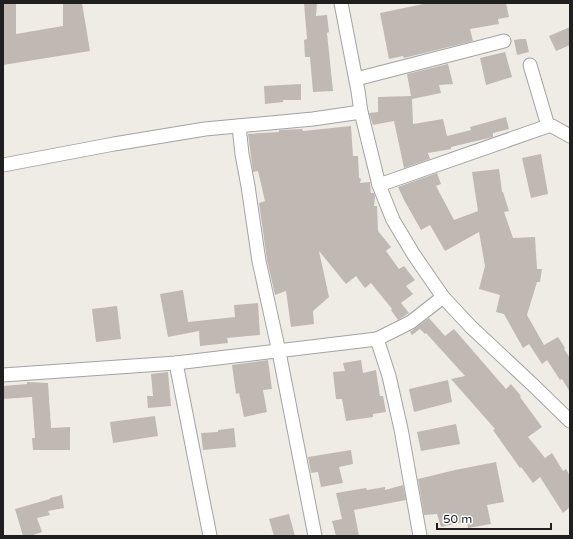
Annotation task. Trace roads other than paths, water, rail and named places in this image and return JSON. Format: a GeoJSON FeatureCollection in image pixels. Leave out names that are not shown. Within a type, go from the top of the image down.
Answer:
{"type":"FeatureCollection","features":[{"type":"Feature","properties":{"kind":"street"},"geometry":{"type":"LineString","coordinates":[[341,3],[361,112],[379,185],[393,220],[414,255],[443,297],[471,327],[534,385],[570,421]]}},
{"type":"Feature","properties":{"kind":"street"},"geometry":{"type":"LineString","coordinates":[[356,80],[504,41]]}},
{"type":"Feature","properties":{"kind":"street"},"geometry":{"type":"LineString","coordinates":[[530,65],[548,126]]}},
{"type":"Feature","properties":{"kind":"street"},"geometry":{"type":"LineString","coordinates":[[3,165],[205,129],[313,119],[361,112]]}},
{"type":"Feature","properties":{"kind":"street"},"geometry":{"type":"LineString","coordinates":[[239,126],[258,255],[279,352],[315,536]]}},
{"type":"Feature","properties":{"kind":"street"},"geometry":{"type":"LineString","coordinates":[[379,185],[548,126],[552,126],[570,136]]}},
{"type":"Feature","properties":{"kind":"street"},"geometry":{"type":"LineString","coordinates":[[3,375],[176,363],[279,352],[377,339],[411,322],[443,297]]}},
{"type":"Feature","properties":{"kind":"street"},"geometry":{"type":"LineString","coordinates":[[377,339],[384,357],[401,429],[420,536]]}},
{"type":"Feature","properties":{"kind":"street"},"geometry":{"type":"LineString","coordinates":[[176,363],[210,536]]}}]}
